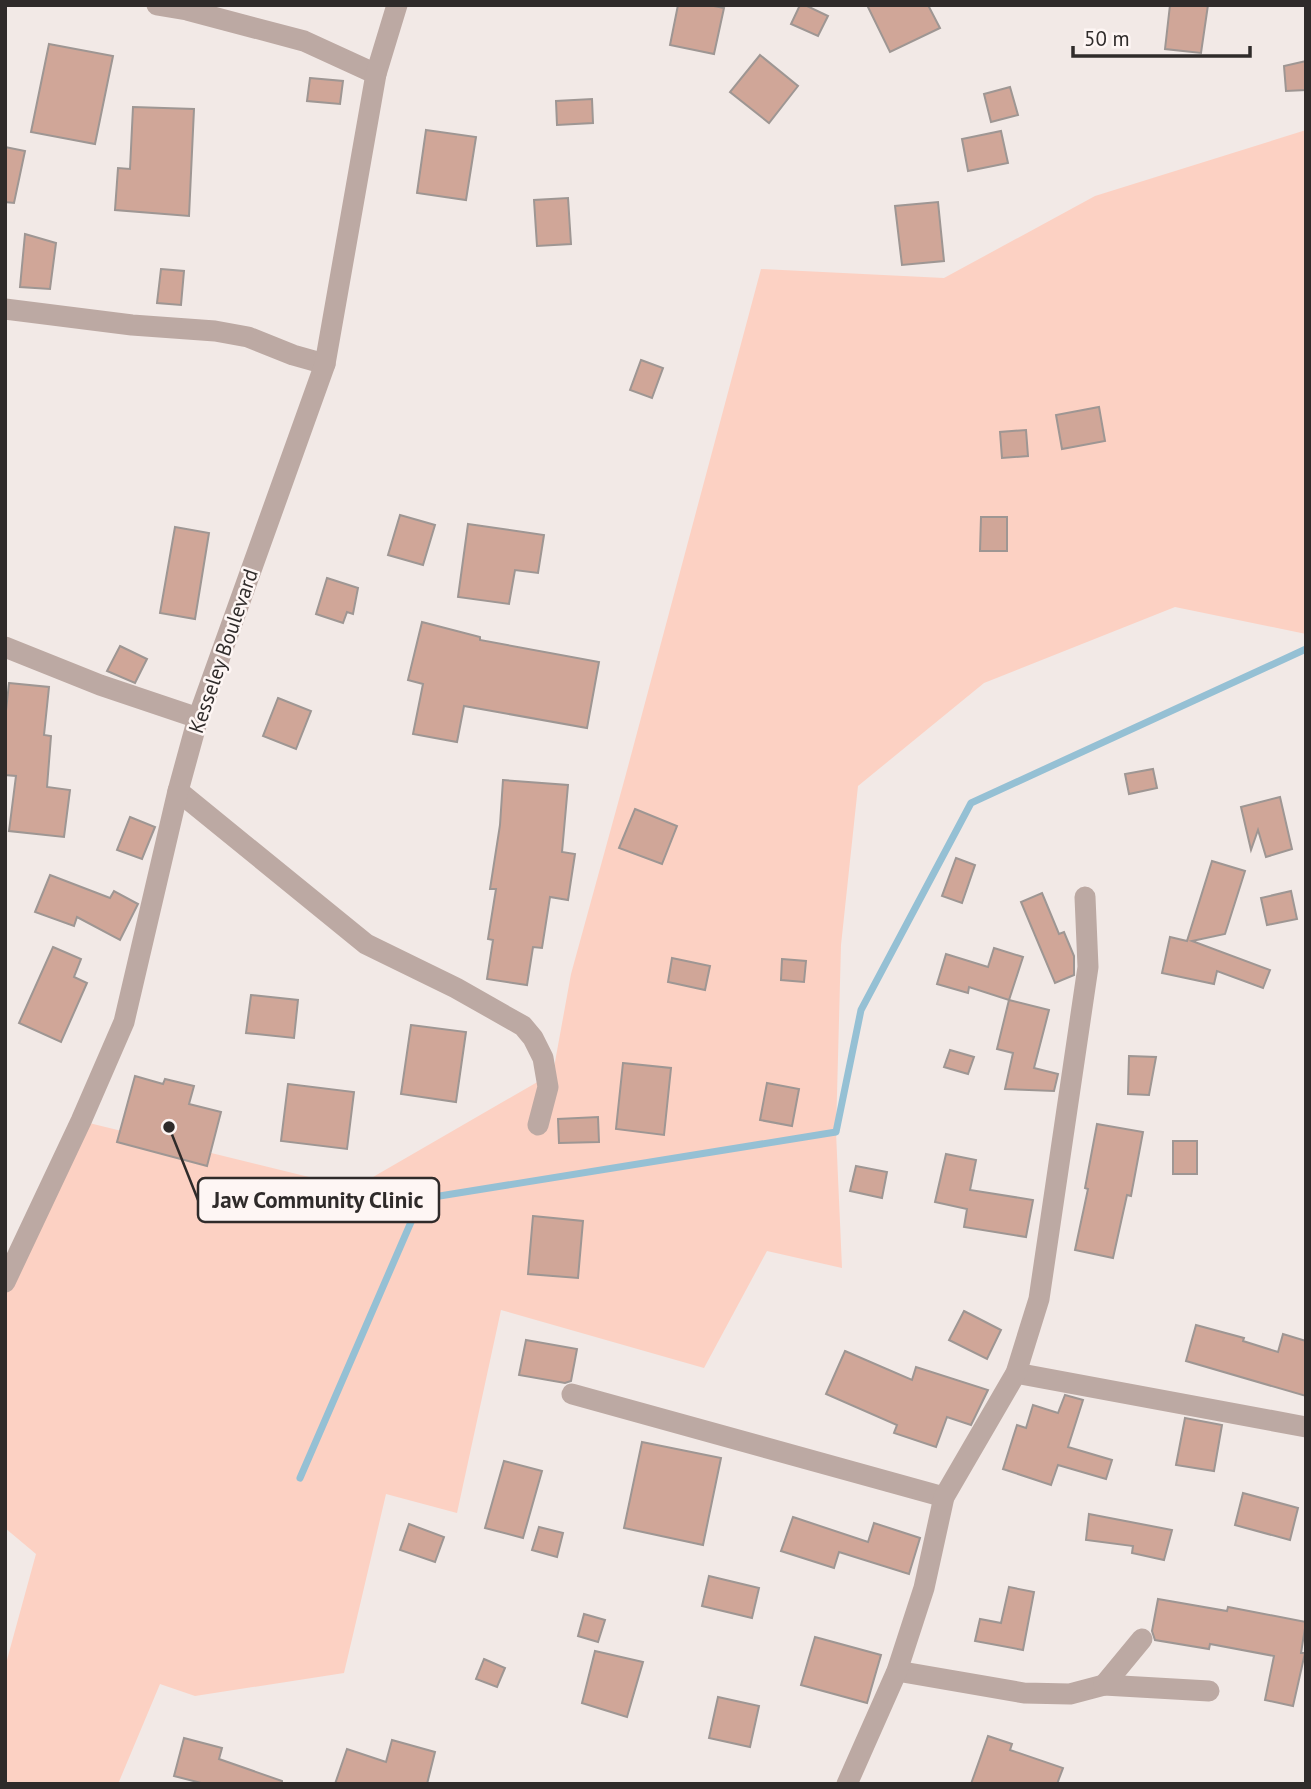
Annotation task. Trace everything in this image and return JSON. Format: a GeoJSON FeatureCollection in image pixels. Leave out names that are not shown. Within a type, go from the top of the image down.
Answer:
{"type":"FeatureCollection","features":[{"type":"Feature","properties":{"kind":"street"},"geometry":{"type":"LineString","coordinates":[[157,5],[187,10],[304,41],[376,74]]}},
{"type":"Feature","properties":{"kind":"street","name":"Kesseley Boulevard"},"geometry":{"type":"LineString","coordinates":[[5,1282],[81,1121],[124,1022],[178,791],[198,718],[325,364],[376,74],[397,5]]}},
{"type":"Feature","properties":{"kind":"street"},"geometry":{"type":"LineString","coordinates":[[5,309],[132,325],[215,331],[248,337],[325,364]]}},
{"type":"Feature","properties":{"kind":"street"},"geometry":{"type":"LineString","coordinates":[[5,647],[100,685],[198,718]]}},
{"type":"Feature","properties":{"kind":"street"},"geometry":{"type":"LineString","coordinates":[[178,791],[366,944],[456,988],[523,1026],[533,1038],[543,1058],[548,1087],[538,1125]]}},
{"type":"Feature","properties":{"kind":"street"},"geometry":{"type":"LineString","coordinates":[[847,1784],[897,1671],[925,1588],[944,1497],[1016,1373],[1039,1299],[1088,967],[1086,897]]}},
{"type":"Feature","properties":{"kind":"street"},"geometry":{"type":"LineString","coordinates":[[1016,1373],[1306,1427]]}},
{"type":"Feature","properties":{"kind":"street"},"geometry":{"type":"LineString","coordinates":[[572,1394],[944,1497]]}},
{"type":"Feature","properties":{"kind":"street"},"geometry":{"type":"LineString","coordinates":[[1104,1685],[1142,1639]]}},
{"type":"Feature","properties":{"kind":"street"},"geometry":{"type":"LineString","coordinates":[[897,1671],[1024,1693],[1070,1694],[1104,1685],[1209,1691]]}},
{"type":"Feature","properties":{"kind":"shaded area"},"geometry":{"type":"Polygon","coordinates":[[[1306,130],[1306,634],[1175,607],[984,683],[858,786],[841,945],[836,1132],[842,1268],[767,1251],[704,1368],[501,1310],[457,1513],[386,1494],[344,1673],[195,1696],[160,1684],[118,1784],[5,1784],[5,1667],[36,1554],[5,1528],[5,1282],[81,1121],[354,1188],[553,1073],[571,974],[761,269],[944,278],[1095,196],[1306,130]]]}},
{"type":"Feature","properties":{"kind":"building"},"geometry":{"type":"Polygon","coordinates":[[[678,5],[724,8],[714,54],[670,45],[678,5]]]}},
{"type":"Feature","properties":{"kind":"building"},"geometry":{"type":"Polygon","coordinates":[[[800,5],[828,16],[818,36],[791,24],[800,5]]]}},
{"type":"Feature","properties":{"kind":"building"},"geometry":{"type":"Polygon","coordinates":[[[867,5],[928,5],[940,28],[890,52],[867,5]]]}},
{"type":"Feature","properties":{"kind":"building"},"geometry":{"type":"Polygon","coordinates":[[[1170,5],[1208,5],[1201,53],[1165,49],[1170,5]]]}},
{"type":"Feature","properties":{"kind":"building"},"geometry":{"type":"Polygon","coordinates":[[[49,44],[113,56],[95,144],[31,132],[49,44]]]}},
{"type":"Feature","properties":{"kind":"building"},"geometry":{"type":"Polygon","coordinates":[[[760,55],[798,86],[769,123],[730,92],[760,55]]]}},
{"type":"Feature","properties":{"kind":"building"},"geometry":{"type":"Polygon","coordinates":[[[1306,61],[1306,90],[1286,91],[1284,66],[1306,61]]]}},
{"type":"Feature","properties":{"kind":"building"},"geometry":{"type":"Polygon","coordinates":[[[310,78],[343,81],[340,104],[307,101],[310,78]]]}},
{"type":"Feature","properties":{"kind":"building"},"geometry":{"type":"Polygon","coordinates":[[[1010,87],[1018,115],[991,122],[984,94],[1010,87]]]}},
{"type":"Feature","properties":{"kind":"building"},"geometry":{"type":"Polygon","coordinates":[[[592,99],[593,123],[557,125],[556,101],[592,99]]]}},
{"type":"Feature","properties":{"kind":"building"},"geometry":{"type":"Polygon","coordinates":[[[133,107],[194,109],[189,216],[115,210],[118,168],[130,169],[133,107]]]}},
{"type":"Feature","properties":{"kind":"building"},"geometry":{"type":"Polygon","coordinates":[[[426,130],[476,137],[466,200],[417,193],[426,130]]]}},
{"type":"Feature","properties":{"kind":"building"},"geometry":{"type":"Polygon","coordinates":[[[1001,131],[1008,163],[968,171],[962,139],[1001,131]]]}},
{"type":"Feature","properties":{"kind":"building"},"geometry":{"type":"Polygon","coordinates":[[[5,147],[25,151],[14,203],[5,202],[5,147]]]}},
{"type":"Feature","properties":{"kind":"building"},"geometry":{"type":"Polygon","coordinates":[[[568,198],[571,244],[537,246],[534,200],[568,198]]]}},
{"type":"Feature","properties":{"kind":"building"},"geometry":{"type":"Polygon","coordinates":[[[938,202],[944,261],[902,265],[895,206],[938,202]]]}},
{"type":"Feature","properties":{"kind":"building"},"geometry":{"type":"Polygon","coordinates":[[[25,234],[56,243],[50,289],[20,287],[25,234]]]}},
{"type":"Feature","properties":{"kind":"building"},"geometry":{"type":"Polygon","coordinates":[[[161,269],[184,271],[181,305],[157,303],[161,269]]]}},
{"type":"Feature","properties":{"kind":"building"},"geometry":{"type":"Polygon","coordinates":[[[641,360],[663,368],[652,398],[630,390],[641,360]]]}},
{"type":"Feature","properties":{"kind":"building"},"geometry":{"type":"Polygon","coordinates":[[[1099,407],[1105,441],[1062,449],[1056,415],[1099,407]]]}},
{"type":"Feature","properties":{"kind":"building"},"geometry":{"type":"Polygon","coordinates":[[[1026,430],[1028,456],[1002,458],[1000,432],[1026,430]]]}},
{"type":"Feature","properties":{"kind":"building"},"geometry":{"type":"Polygon","coordinates":[[[400,515],[435,525],[423,565],[388,555],[400,515]]]}},
{"type":"Feature","properties":{"kind":"building"},"geometry":{"type":"Polygon","coordinates":[[[981,517],[1007,517],[1007,551],[980,551],[981,517]]]}},
{"type":"Feature","properties":{"kind":"building"},"geometry":{"type":"Polygon","coordinates":[[[468,524],[544,535],[538,573],[515,570],[509,604],[458,597],[468,524]]]}},
{"type":"Feature","properties":{"kind":"building"},"geometry":{"type":"Polygon","coordinates":[[[175,527],[209,533],[195,619],[160,613],[175,527]]]}},
{"type":"Feature","properties":{"kind":"building"},"geometry":{"type":"Polygon","coordinates":[[[327,578],[358,588],[353,614],[347,612],[343,623],[316,614],[327,578]]]}},
{"type":"Feature","properties":{"kind":"building"},"geometry":{"type":"Polygon","coordinates":[[[422,622],[480,637],[480,640],[599,662],[587,728],[464,706],[457,742],[413,734],[423,684],[408,680],[422,622]]]}},
{"type":"Feature","properties":{"kind":"building"},"geometry":{"type":"Polygon","coordinates":[[[120,646],[147,659],[135,683],[107,671],[120,646]]]}},
{"type":"Feature","properties":{"kind":"building"},"geometry":{"type":"Polygon","coordinates":[[[9,683],[49,687],[44,735],[51,736],[47,787],[70,790],[64,837],[9,831],[16,776],[5,775],[5,720],[9,683]]]}},
{"type":"Feature","properties":{"kind":"building"},"geometry":{"type":"Polygon","coordinates":[[[278,698],[311,711],[296,749],[263,736],[278,698]]]}},
{"type":"Feature","properties":{"kind":"building"},"geometry":{"type":"Polygon","coordinates":[[[1153,769],[1157,788],[1129,794],[1125,774],[1153,769]]]}},
{"type":"Feature","properties":{"kind":"building"},"geometry":{"type":"Polygon","coordinates":[[[503,780],[568,785],[562,852],[575,854],[568,900],[550,897],[542,948],[533,947],[527,985],[487,979],[493,940],[488,939],[496,889],[490,889],[500,825],[503,780]]]}},
{"type":"Feature","properties":{"kind":"building"},"geometry":{"type":"Polygon","coordinates":[[[1280,797],[1292,849],[1266,857],[1258,830],[1251,850],[1241,807],[1280,797]]]}},
{"type":"Feature","properties":{"kind":"building"},"geometry":{"type":"Polygon","coordinates":[[[635,809],[677,826],[662,864],[619,848],[635,809]]]}},
{"type":"Feature","properties":{"kind":"building"},"geometry":{"type":"Polygon","coordinates":[[[130,817],[155,827],[142,859],[117,850],[130,817]]]}},
{"type":"Feature","properties":{"kind":"building"},"geometry":{"type":"Polygon","coordinates":[[[956,858],[975,865],[962,903],[942,896],[956,858]]]}},
{"type":"Feature","properties":{"kind":"building"},"geometry":{"type":"Polygon","coordinates":[[[1212,861],[1245,871],[1225,934],[1192,941],[1270,970],[1263,988],[1217,971],[1214,984],[1162,973],[1170,937],[1187,941],[1212,861]]]}},
{"type":"Feature","properties":{"kind":"building"},"geometry":{"type":"Polygon","coordinates":[[[50,875],[110,898],[114,891],[138,904],[120,940],[77,917],[74,926],[35,912],[50,875]]]}},
{"type":"Feature","properties":{"kind":"building"},"geometry":{"type":"Polygon","coordinates":[[[1291,891],[1297,919],[1267,925],[1261,898],[1291,891]]]}},
{"type":"Feature","properties":{"kind":"building"},"geometry":{"type":"Polygon","coordinates":[[[1042,893],[1059,934],[1064,932],[1074,956],[1074,975],[1055,983],[1021,902],[1042,893]]]}},
{"type":"Feature","properties":{"kind":"building"},"geometry":{"type":"Polygon","coordinates":[[[53,947],[81,959],[74,977],[87,983],[61,1042],[19,1023],[53,947]]]}},
{"type":"Feature","properties":{"kind":"building"},"geometry":{"type":"Polygon","coordinates":[[[994,948],[1023,957],[1009,1000],[969,987],[968,993],[937,984],[946,954],[988,967],[994,948]]]}},
{"type":"Feature","properties":{"kind":"building"},"geometry":{"type":"Polygon","coordinates":[[[672,958],[710,966],[705,990],[668,982],[672,958]]]}},
{"type":"Feature","properties":{"kind":"building"},"geometry":{"type":"Polygon","coordinates":[[[782,959],[806,961],[804,982],[781,980],[782,959]]]}},
{"type":"Feature","properties":{"kind":"building"},"geometry":{"type":"Polygon","coordinates":[[[251,995],[298,1000],[294,1038],[246,1033],[251,995]]]}},
{"type":"Feature","properties":{"kind":"building"},"geometry":{"type":"Polygon","coordinates":[[[1009,1000],[1049,1010],[1034,1068],[1058,1074],[1054,1091],[1005,1089],[1013,1053],[997,1049],[1009,1000]]]}},
{"type":"Feature","properties":{"kind":"building"},"geometry":{"type":"Polygon","coordinates":[[[411,1025],[466,1032],[456,1102],[401,1094],[411,1025]]]}},
{"type":"Feature","properties":{"kind":"building"},"geometry":{"type":"Polygon","coordinates":[[[950,1050],[974,1057],[968,1074],[944,1067],[950,1050]]]}},
{"type":"Feature","properties":{"kind":"building"},"geometry":{"type":"Polygon","coordinates":[[[1129,1056],[1156,1057],[1149,1095],[1128,1094],[1129,1056]]]}},
{"type":"Feature","properties":{"kind":"building"},"geometry":{"type":"Polygon","coordinates":[[[623,1063],[671,1068],[664,1135],[616,1129],[623,1063]]]}},
{"type":"Feature","properties":{"kind":"building"},"geometry":{"type":"Polygon","coordinates":[[[135,1076],[163,1084],[165,1079],[194,1086],[189,1104],[221,1112],[207,1166],[117,1142],[135,1076]]]}},
{"type":"Feature","properties":{"kind":"building"},"geometry":{"type":"Polygon","coordinates":[[[767,1083],[799,1089],[792,1126],[760,1120],[767,1083]]]}},
{"type":"Feature","properties":{"kind":"building"},"geometry":{"type":"Polygon","coordinates":[[[288,1084],[354,1092],[347,1149],[281,1141],[288,1084]]]}},
{"type":"Feature","properties":{"kind":"building"},"geometry":{"type":"Polygon","coordinates":[[[598,1117],[599,1142],[559,1143],[558,1119],[598,1117]]]}},
{"type":"Feature","properties":{"kind":"building"},"geometry":{"type":"Polygon","coordinates":[[[1097,1124],[1143,1132],[1131,1196],[1127,1195],[1113,1258],[1075,1250],[1088,1189],[1085,1188],[1097,1124]]]}},
{"type":"Feature","properties":{"kind":"building"},"geometry":{"type":"Polygon","coordinates":[[[1173,1141],[1197,1141],[1197,1174],[1173,1174],[1173,1141]]]}},
{"type":"Feature","properties":{"kind":"building"},"geometry":{"type":"Polygon","coordinates":[[[946,1154],[976,1160],[970,1190],[1033,1200],[1026,1237],[964,1227],[967,1209],[935,1202],[946,1154]]]}},
{"type":"Feature","properties":{"kind":"building"},"geometry":{"type":"Polygon","coordinates":[[[856,1166],[887,1172],[882,1198],[850,1191],[856,1166]]]}},
{"type":"Feature","properties":{"kind":"building"},"geometry":{"type":"Polygon","coordinates":[[[533,1216],[583,1221],[578,1278],[528,1274],[533,1216]]]}},
{"type":"Feature","properties":{"kind":"building"},"geometry":{"type":"Polygon","coordinates":[[[964,1311],[1001,1330],[987,1359],[949,1340],[964,1311]]]}},
{"type":"Feature","properties":{"kind":"building"},"geometry":{"type":"Polygon","coordinates":[[[1196,1325],[1244,1338],[1243,1341],[1278,1352],[1283,1334],[1306,1341],[1306,1396],[1186,1361],[1196,1325]]]}},
{"type":"Feature","properties":{"kind":"building"},"geometry":{"type":"Polygon","coordinates":[[[526,1340],[577,1349],[571,1381],[565,1383],[519,1375],[526,1340]]]}},
{"type":"Feature","properties":{"kind":"building"},"geometry":{"type":"Polygon","coordinates":[[[845,1351],[912,1380],[916,1367],[988,1390],[971,1425],[947,1417],[936,1447],[894,1433],[897,1425],[826,1394],[845,1351]]]}},
{"type":"Feature","properties":{"kind":"building"},"geometry":{"type":"Polygon","coordinates":[[[1065,1395],[1083,1400],[1068,1447],[1112,1460],[1106,1479],[1058,1465],[1051,1485],[1003,1469],[1017,1425],[1026,1428],[1033,1405],[1058,1413],[1065,1395]]]}},
{"type":"Feature","properties":{"kind":"building"},"geometry":{"type":"Polygon","coordinates":[[[1185,1418],[1222,1425],[1214,1471],[1176,1465],[1185,1418]]]}},
{"type":"Feature","properties":{"kind":"building"},"geometry":{"type":"Polygon","coordinates":[[[642,1442],[721,1458],[703,1545],[624,1528],[642,1442]]]}},
{"type":"Feature","properties":{"kind":"building"},"geometry":{"type":"Polygon","coordinates":[[[504,1461],[542,1471],[523,1538],[485,1528],[504,1461]]]}},
{"type":"Feature","properties":{"kind":"building"},"geometry":{"type":"Polygon","coordinates":[[[1243,1493],[1298,1508],[1290,1540],[1235,1525],[1243,1493]]]}},
{"type":"Feature","properties":{"kind":"building"},"geometry":{"type":"Polygon","coordinates":[[[1089,1514],[1172,1530],[1164,1560],[1132,1553],[1133,1546],[1086,1540],[1089,1514]]]}},
{"type":"Feature","properties":{"kind":"building"},"geometry":{"type":"Polygon","coordinates":[[[793,1517],[868,1542],[874,1523],[920,1538],[909,1574],[839,1552],[834,1568],[781,1551],[793,1517]]]}},
{"type":"Feature","properties":{"kind":"building"},"geometry":{"type":"Polygon","coordinates":[[[409,1524],[444,1537],[435,1562],[400,1550],[409,1524]]]}},
{"type":"Feature","properties":{"kind":"building"},"geometry":{"type":"Polygon","coordinates":[[[539,1527],[563,1533],[557,1557],[532,1550],[539,1527]]]}},
{"type":"Feature","properties":{"kind":"building"},"geometry":{"type":"Polygon","coordinates":[[[709,1576],[759,1588],[752,1618],[702,1606],[709,1576]]]}},
{"type":"Feature","properties":{"kind":"building"},"geometry":{"type":"Polygon","coordinates":[[[1009,1587],[1034,1592],[1023,1650],[975,1641],[980,1619],[1001,1623],[1009,1587]]]}},
{"type":"Feature","properties":{"kind":"building"},"geometry":{"type":"Polygon","coordinates":[[[1158,1599],[1227,1611],[1228,1607],[1306,1622],[1301,1653],[1305,1653],[1293,1706],[1265,1700],[1274,1656],[1210,1644],[1209,1649],[1155,1640],[1152,1631],[1158,1599]]]}},
{"type":"Feature","properties":{"kind":"building"},"geometry":{"type":"Polygon","coordinates":[[[584,1614],[605,1620],[598,1642],[578,1636],[584,1614]]]}},
{"type":"Feature","properties":{"kind":"building"},"geometry":{"type":"Polygon","coordinates":[[[815,1637],[881,1655],[867,1703],[801,1685],[815,1637]]]}},
{"type":"Feature","properties":{"kind":"building"},"geometry":{"type":"Polygon","coordinates":[[[595,1651],[643,1662],[627,1717],[582,1703],[595,1651]]]}},
{"type":"Feature","properties":{"kind":"building"},"geometry":{"type":"Polygon","coordinates":[[[484,1659],[505,1668],[497,1687],[476,1679],[484,1659]]]}},
{"type":"Feature","properties":{"kind":"building"},"geometry":{"type":"Polygon","coordinates":[[[718,1697],[759,1706],[750,1747],[709,1738],[718,1697]]]}},
{"type":"Feature","properties":{"kind":"building"},"geometry":{"type":"Polygon","coordinates":[[[988,1736],[1012,1744],[1010,1750],[1063,1768],[1057,1784],[971,1784],[988,1736]]]}},
{"type":"Feature","properties":{"kind":"building"},"geometry":{"type":"Polygon","coordinates":[[[184,1738],[222,1748],[219,1759],[282,1781],[282,1784],[205,1784],[174,1776],[184,1738]]]}},
{"type":"Feature","properties":{"kind":"building"},"geometry":{"type":"Polygon","coordinates":[[[392,1740],[435,1752],[427,1784],[335,1784],[347,1749],[386,1762],[392,1740]]]}},
{"type":"Feature","properties":{"kind":"waterway"},"geometry":{"type":"LineString","coordinates":[[300,1478],[421,1199],[836,1132],[861,1010],[971,803],[1306,649]]}},
{"type":"Feature","properties":{"kind":"place","name":"Jaw Community Clinic"},"geometry":{"type":"Point","coordinates":[169,1127]}}]}
